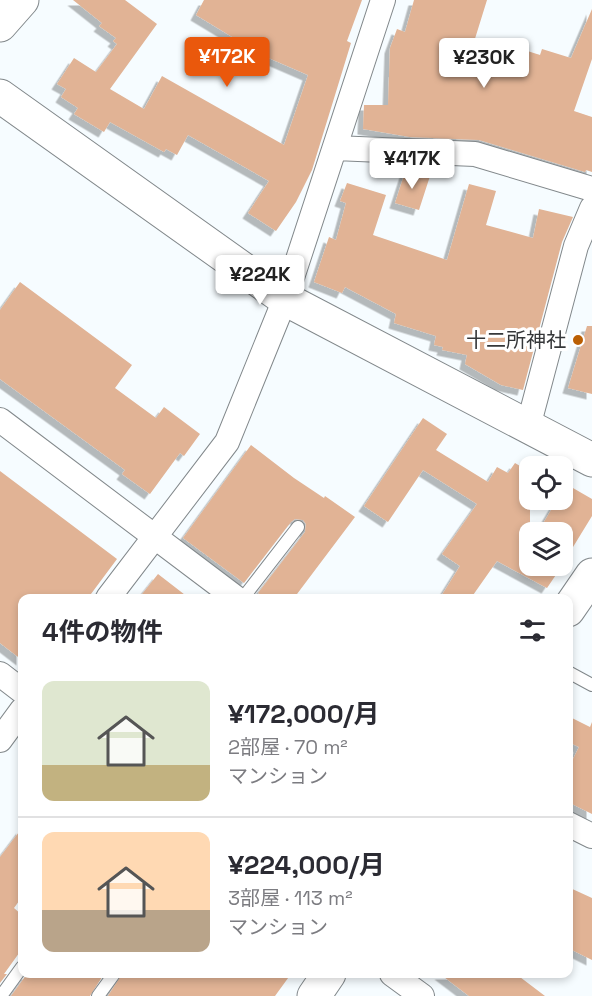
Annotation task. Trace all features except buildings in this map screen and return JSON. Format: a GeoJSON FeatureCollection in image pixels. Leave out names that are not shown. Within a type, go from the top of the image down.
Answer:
{"type":"FeatureCollection","features":[{"type":"Feature","properties":{"kind":"street"},"geometry":{"type":"LineString","coordinates":[[0,25],[22,0]]}},
{"type":"Feature","properties":{"kind":"street"},"geometry":{"type":"LineString","coordinates":[[111,594],[227,442],[285,299],[383,0]]}},
{"type":"Feature","properties":{"kind":"street"},"geometry":{"type":"LineString","coordinates":[[0,96],[285,299],[592,460]]}},
{"type":"Feature","properties":{"kind":"street"},"geometry":{"type":"LineString","coordinates":[[335,148],[475,154],[592,189]]}},
{"type":"Feature","properties":{"kind":"street"},"geometry":{"type":"LineString","coordinates":[[528,427],[584,251],[592,208]]}},
{"type":"Feature","properties":{"kind":"street"},"geometry":{"type":"LineString","coordinates":[[0,420],[231,594]]}},
{"type":"Feature","properties":{"kind":"street"},"geometry":{"type":"LineString","coordinates":[[573,603],[592,575]]}},
{"type":"Feature","properties":{"kind":"street"},"geometry":{"type":"LineString","coordinates":[[0,674],[18,688]]}},
{"type":"Feature","properties":{"kind":"street"},"geometry":{"type":"LineString","coordinates":[[0,740],[18,715]]}},
{"type":"Feature","properties":{"kind":"street"},"geometry":{"type":"LineString","coordinates":[[573,826],[592,836]]}},
{"type":"Feature","properties":{"kind":"street"},"geometry":{"type":"LineString","coordinates":[[314,996],[326,978]]}},
{"type":"Feature","properties":{"kind":"street"},"geometry":{"type":"LineString","coordinates":[[397,978],[422,996]]}},
{"type":"Feature","properties":{"kind":"lane"},"geometry":{"type":"LineString","coordinates":[[246,594],[298,527]]}},
{"type":"Feature","properties":{"kind":"lane"},"geometry":{"type":"LineString","coordinates":[[573,675],[592,685]]}},
{"type":"Feature","properties":{"kind":"lane"},"geometry":{"type":"LineString","coordinates":[[1,996],[18,973]]}},
{"type":"Feature","properties":{"kind":"lane"},"geometry":{"type":"LineString","coordinates":[[98,996],[111,978]]}},
{"type":"Feature","properties":{"kind":"place","name":"十二所神社"},"geometry":{"type":"Point","coordinates":[578,340]}}]}
